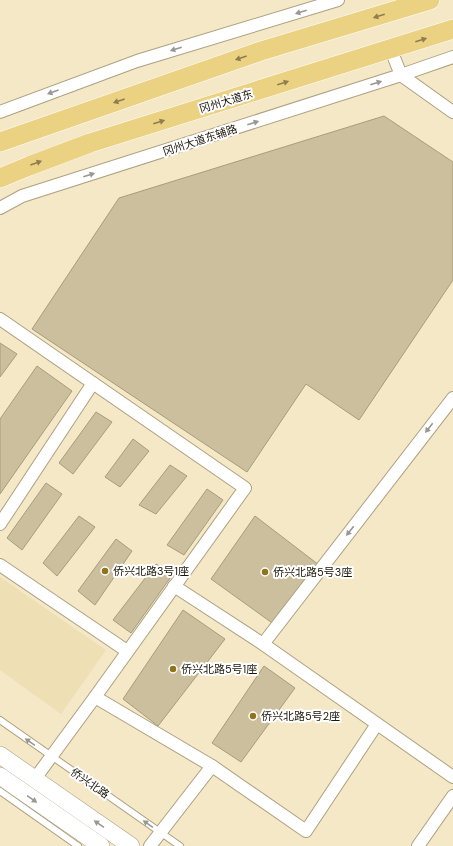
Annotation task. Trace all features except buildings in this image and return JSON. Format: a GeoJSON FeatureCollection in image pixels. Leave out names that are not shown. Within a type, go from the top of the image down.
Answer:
{"type":"FeatureCollection","features":[{"type":"Feature","properties":{"kind":"main road"},"geometry":{"type":"LineString","coordinates":[[0,142],[261,51],[404,4],[430,0]]}},
{"type":"Feature","properties":{"kind":"main road","name":"冈州大道东"},"geometry":{"type":"LineString","coordinates":[[0,178],[90,143],[391,50],[453,29]]}},
{"type":"Feature","properties":{"kind":"main road"},"geometry":{"type":"LineString","coordinates":[[0,755],[131,846]]}},
{"type":"Feature","properties":{"kind":"main road"},"geometry":{"type":"LineString","coordinates":[[0,776],[101,846]]}},
{"type":"Feature","properties":{"kind":"street"},"geometry":{"type":"LineString","coordinates":[[0,112],[137,61],[338,0]]}},
{"type":"Feature","properties":{"kind":"street"},"geometry":{"type":"LineString","coordinates":[[391,50],[401,75],[453,112]]}},
{"type":"Feature","properties":{"kind":"street","name":"冈州大道东辅路"},"geometry":{"type":"LineString","coordinates":[[0,208],[22,196],[453,57]]}},
{"type":"Feature","properties":{"kind":"street"},"geometry":{"type":"LineString","coordinates":[[0,319],[245,488],[127,651],[96,697],[34,780]]}},
{"type":"Feature","properties":{"kind":"street"},"geometry":{"type":"LineString","coordinates":[[0,524],[93,383]]}},
{"type":"Feature","properties":{"kind":"street"},"geometry":{"type":"LineString","coordinates":[[263,644],[453,398]]}},
{"type":"Feature","properties":{"kind":"street"},"geometry":{"type":"LineString","coordinates":[[0,565],[127,651]]}},
{"type":"Feature","properties":{"kind":"street"},"geometry":{"type":"LineString","coordinates":[[174,586],[263,644],[453,777]]}},
{"type":"Feature","properties":{"kind":"street"},"geometry":{"type":"LineString","coordinates":[[96,697],[212,766],[306,831],[378,724]]}},
{"type":"Feature","properties":{"kind":"street"},"geometry":{"type":"LineString","coordinates":[[150,846],[212,766]]}},
{"type":"Feature","properties":{"kind":"street"},"geometry":{"type":"LineString","coordinates":[[418,846],[453,796]]}},
{"type":"Feature","properties":{"kind":"lane","name":"侨兴北路"},"geometry":{"type":"LineString","coordinates":[[0,720],[180,846]]}},
{"type":"Feature","properties":{"kind":"lane"},"geometry":{"type":"LineString","coordinates":[[0,791],[78,846]]}},
{"type":"Feature","properties":{"kind":"shaded area"},"geometry":{"type":"Polygon","coordinates":[[[0,577],[106,650],[61,714],[0,670],[0,577]]]}},
{"type":"Feature","properties":{"kind":"place","name":"侨兴北路3号1座"},"geometry":{"type":"Point","coordinates":[105,571]}},
{"type":"Feature","properties":{"kind":"place","name":"侨兴北路5号3座"},"geometry":{"type":"Point","coordinates":[265,572]}},
{"type":"Feature","properties":{"kind":"place","name":"侨兴北路5号1座"},"geometry":{"type":"Point","coordinates":[173,669]}},
{"type":"Feature","properties":{"kind":"place","name":"侨兴北路5号2座"},"geometry":{"type":"Point","coordinates":[253,716]}}]}
